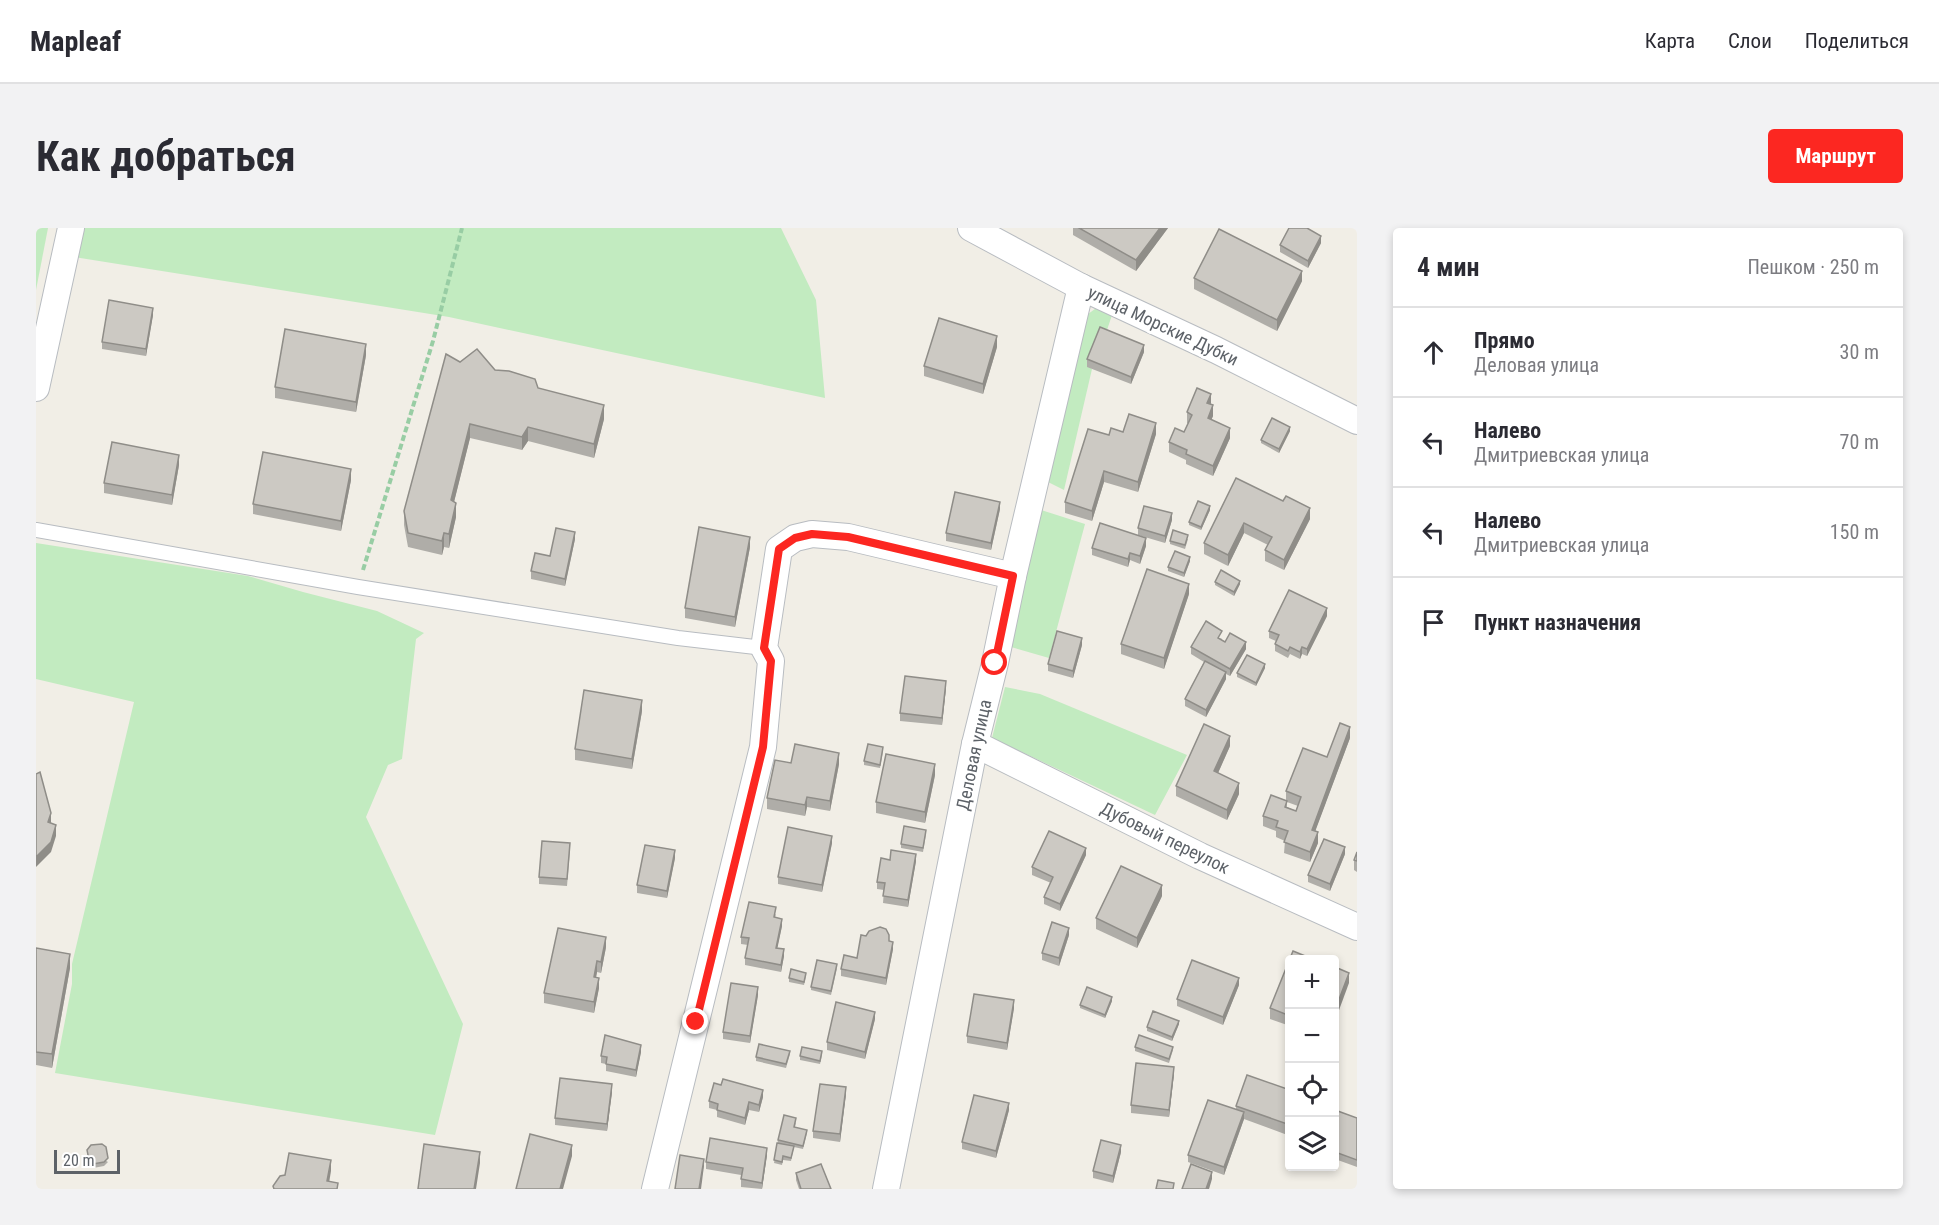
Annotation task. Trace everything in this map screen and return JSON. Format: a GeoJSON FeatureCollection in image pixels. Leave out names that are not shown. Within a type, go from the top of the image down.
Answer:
{"type":"FeatureCollection","features":[{"type":"Feature","properties":{"kind":"street"},"geometry":{"type":"LineString","coordinates":[[36,388],[71,228]]}},
{"type":"Feature","properties":{"kind":"street","name":"улица Морские Дубки"},"geometry":{"type":"LineString","coordinates":[[971,228],[1081,287],[1216,350],[1357,421]]}},
{"type":"Feature","properties":{"kind":"street","name":"Деловая улица"},"geometry":{"type":"LineString","coordinates":[[886,1189],[975,744],[1081,287]]}},
{"type":"Feature","properties":{"kind":"street"},"geometry":{"type":"LineString","coordinates":[[655,1189],[763,747],[771,661],[764,648],[779,549],[795,538],[812,534],[848,537],[1013,576]]}},
{"type":"Feature","properties":{"kind":"street","name":"Дубовый переулок"},"geometry":{"type":"LineString","coordinates":[[975,744],[1200,856],[1357,927]]}},
{"type":"Feature","properties":{"kind":"lane"},"geometry":{"type":"LineString","coordinates":[[36,530],[358,587],[678,638],[764,648]]}},
{"type":"Feature","properties":{"kind":"path"},"geometry":{"type":"LineString","coordinates":[[358,587],[433,341],[462,228]]}},
{"type":"Feature","properties":{"kind":"green space"},"geometry":{"type":"Polygon","coordinates":[[[36,228],[48,228],[36,290],[36,228]]]}},
{"type":"Feature","properties":{"kind":"green space"},"geometry":{"type":"Polygon","coordinates":[[[83,228],[781,228],[816,300],[825,398],[449,317],[74,257],[83,228]]]}},
{"type":"Feature","properties":{"kind":"green space"},"geometry":{"type":"Polygon","coordinates":[[[1099,306],[1112,315],[1105,336],[1088,366],[1092,369],[1064,490],[1044,480],[1080,320],[1099,306]]]}},
{"type":"Feature","properties":{"kind":"green space"},"geometry":{"type":"Polygon","coordinates":[[[1038,509],[1085,524],[1049,658],[1011,647],[1038,509]]]}},
{"type":"Feature","properties":{"kind":"green space"},"geometry":{"type":"Polygon","coordinates":[[[36,543],[248,576],[377,611],[424,633],[416,639],[402,759],[388,765],[366,817],[463,1024],[435,1135],[55,1073],[72,984],[72,964],[134,702],[36,679],[36,543]]]}},
{"type":"Feature","properties":{"kind":"green space"},"geometry":{"type":"Polygon","coordinates":[[[1005,687],[1040,694],[1187,755],[1155,815],[992,738],[1005,687]]]}},
{"type":"Feature","properties":{"kind":"building"},"geometry":{"type":"Polygon","coordinates":[[[1079,228],[1160,228],[1136,260],[1079,228]]]}},
{"type":"Feature","properties":{"kind":"building"},"geometry":{"type":"Polygon","coordinates":[[[1289,228],[1307,228],[1321,236],[1308,261],[1280,245],[1289,228]]]}},
{"type":"Feature","properties":{"kind":"building"},"geometry":{"type":"Polygon","coordinates":[[[1219,229],[1302,271],[1277,320],[1194,278],[1219,229]]]}},
{"type":"Feature","properties":{"kind":"building"},"geometry":{"type":"Polygon","coordinates":[[[109,300],[153,308],[146,349],[102,342],[109,300]]]}},
{"type":"Feature","properties":{"kind":"building"},"geometry":{"type":"Polygon","coordinates":[[[939,318],[997,336],[983,384],[924,366],[939,318]]]}},
{"type":"Feature","properties":{"kind":"building"},"geometry":{"type":"Polygon","coordinates":[[[1100,327],[1144,345],[1131,377],[1087,359],[1100,327]]]}},
{"type":"Feature","properties":{"kind":"building"},"geometry":{"type":"Polygon","coordinates":[[[285,329],[366,344],[356,402],[275,387],[285,329]]]}},
{"type":"Feature","properties":{"kind":"building"},"geometry":{"type":"Polygon","coordinates":[[[477,349],[495,370],[509,371],[535,379],[538,388],[604,405],[594,444],[528,427],[522,437],[470,424],[451,500],[456,503],[449,534],[444,533],[442,541],[408,533],[404,511],[446,354],[460,362],[477,349]]]}},
{"type":"Feature","properties":{"kind":"building"},"geometry":{"type":"Polygon","coordinates":[[[1197,388],[1211,394],[1207,403],[1213,405],[1208,418],[1230,428],[1213,466],[1186,454],[1187,450],[1169,442],[1175,428],[1184,432],[1192,415],[1187,412],[1197,388]]]}},
{"type":"Feature","properties":{"kind":"building"},"geometry":{"type":"Polygon","coordinates":[[[1129,414],[1156,423],[1138,482],[1104,471],[1092,511],[1065,502],[1088,429],[1109,435],[1111,428],[1123,432],[1129,414]]]}},
{"type":"Feature","properties":{"kind":"building"},"geometry":{"type":"Polygon","coordinates":[[[1272,418],[1290,427],[1279,449],[1261,440],[1272,418]]]}},
{"type":"Feature","properties":{"kind":"building"},"geometry":{"type":"Polygon","coordinates":[[[112,442],[179,455],[172,495],[104,483],[112,442]]]}},
{"type":"Feature","properties":{"kind":"building"},"geometry":{"type":"Polygon","coordinates":[[[263,452],[351,469],[341,521],[253,504],[263,452]]]}},
{"type":"Feature","properties":{"kind":"building"},"geometry":{"type":"Polygon","coordinates":[[[1236,478],[1283,501],[1286,496],[1310,508],[1284,560],[1265,550],[1272,537],[1244,523],[1228,555],[1204,543],[1236,478]]]}},
{"type":"Feature","properties":{"kind":"building"},"geometry":{"type":"Polygon","coordinates":[[[955,492],[1000,502],[991,543],[946,533],[955,492]]]}},
{"type":"Feature","properties":{"kind":"building"},"geometry":{"type":"Polygon","coordinates":[[[1198,501],[1210,506],[1201,527],[1189,522],[1198,501]]]}},
{"type":"Feature","properties":{"kind":"building"},"geometry":{"type":"Polygon","coordinates":[[[1144,506],[1172,513],[1165,536],[1138,528],[1144,506]]]}},
{"type":"Feature","properties":{"kind":"building"},"geometry":{"type":"Polygon","coordinates":[[[1100,523],[1146,538],[1140,556],[1130,553],[1128,559],[1092,548],[1100,523]]]}},
{"type":"Feature","properties":{"kind":"building"},"geometry":{"type":"Polygon","coordinates":[[[699,527],[750,537],[735,617],[685,608],[699,527]]]}},
{"type":"Feature","properties":{"kind":"building"},"geometry":{"type":"Polygon","coordinates":[[[556,528],[575,532],[565,579],[531,571],[535,553],[550,556],[556,528]]]}},
{"type":"Feature","properties":{"kind":"building"},"geometry":{"type":"Polygon","coordinates":[[[1173,530],[1188,535],[1185,545],[1170,541],[1173,530]]]}},
{"type":"Feature","properties":{"kind":"building"},"geometry":{"type":"Polygon","coordinates":[[[1175,551],[1190,557],[1184,573],[1168,567],[1175,551]]]}},
{"type":"Feature","properties":{"kind":"building"},"geometry":{"type":"Polygon","coordinates":[[[1147,569],[1189,584],[1164,658],[1121,644],[1147,569]]]}},
{"type":"Feature","properties":{"kind":"building"},"geometry":{"type":"Polygon","coordinates":[[[1221,570],[1240,581],[1234,592],[1215,582],[1221,570]]]}},
{"type":"Feature","properties":{"kind":"building"},"geometry":{"type":"Polygon","coordinates":[[[1289,590],[1327,608],[1307,649],[1302,647],[1300,652],[1290,647],[1288,651],[1275,644],[1279,635],[1269,631],[1289,590]]]}},
{"type":"Feature","properties":{"kind":"building"},"geometry":{"type":"Polygon","coordinates":[[[1206,621],[1222,631],[1218,638],[1225,642],[1230,633],[1246,642],[1230,669],[1191,647],[1206,621]]]}},
{"type":"Feature","properties":{"kind":"building"},"geometry":{"type":"Polygon","coordinates":[[[1057,631],[1082,638],[1073,671],[1048,664],[1057,631]]]}},
{"type":"Feature","properties":{"kind":"building"},"geometry":{"type":"Polygon","coordinates":[[[1247,655],[1265,664],[1256,683],[1237,673],[1247,655]]]}},
{"type":"Feature","properties":{"kind":"building"},"geometry":{"type":"Polygon","coordinates":[[[1205,661],[1226,672],[1206,710],[1185,699],[1205,661]]]}},
{"type":"Feature","properties":{"kind":"building"},"geometry":{"type":"Polygon","coordinates":[[[905,676],[946,681],[942,718],[900,713],[905,676]]]}},
{"type":"Feature","properties":{"kind":"building"},"geometry":{"type":"Polygon","coordinates":[[[584,690],[642,700],[632,759],[575,749],[584,690]]]}},
{"type":"Feature","properties":{"kind":"building"},"geometry":{"type":"Polygon","coordinates":[[[1340,723],[1350,727],[1312,830],[1318,832],[1310,852],[1284,842],[1288,831],[1276,827],[1278,821],[1263,816],[1271,795],[1287,801],[1285,807],[1296,811],[1301,797],[1286,791],[1303,748],[1327,757],[1340,723]]]}},
{"type":"Feature","properties":{"kind":"building"},"geometry":{"type":"Polygon","coordinates":[[[1204,724],[1230,736],[1214,771],[1239,783],[1227,810],[1176,786],[1204,724]]]}},
{"type":"Feature","properties":{"kind":"building"},"geometry":{"type":"Polygon","coordinates":[[[795,744],[839,753],[830,801],[807,797],[805,805],[767,798],[775,760],[791,763],[795,744]]]}},
{"type":"Feature","properties":{"kind":"building"},"geometry":{"type":"Polygon","coordinates":[[[868,744],[883,747],[880,765],[864,761],[868,744]]]}},
{"type":"Feature","properties":{"kind":"building"},"geometry":{"type":"Polygon","coordinates":[[[886,754],[935,764],[925,812],[876,802],[886,754]]]}},
{"type":"Feature","properties":{"kind":"building"},"geometry":{"type":"Polygon","coordinates":[[[40,772],[51,813],[48,822],[56,825],[51,842],[36,857],[36,774],[40,772]]]}},
{"type":"Feature","properties":{"kind":"building"},"geometry":{"type":"Polygon","coordinates":[[[904,826],[926,830],[923,848],[901,844],[904,826]]]}},
{"type":"Feature","properties":{"kind":"building"},"geometry":{"type":"Polygon","coordinates":[[[788,827],[832,836],[822,885],[778,877],[788,827]]]}},
{"type":"Feature","properties":{"kind":"building"},"geometry":{"type":"Polygon","coordinates":[[[1049,831],[1086,848],[1060,904],[1044,897],[1053,877],[1032,867],[1049,831]]]}},
{"type":"Feature","properties":{"kind":"building"},"geometry":{"type":"Polygon","coordinates":[[[1324,839],[1345,847],[1330,884],[1308,875],[1324,839]]]}},
{"type":"Feature","properties":{"kind":"building"},"geometry":{"type":"Polygon","coordinates":[[[542,841],[570,843],[567,879],[539,877],[542,841]]]}},
{"type":"Feature","properties":{"kind":"building"},"geometry":{"type":"Polygon","coordinates":[[[645,845],[675,850],[667,891],[637,885],[645,845]]]}},
{"type":"Feature","properties":{"kind":"building"},"geometry":{"type":"Polygon","coordinates":[[[891,850],[916,854],[908,900],[883,896],[885,883],[877,882],[881,858],[890,860],[891,850]]]}},
{"type":"Feature","properties":{"kind":"building"},"geometry":{"type":"Polygon","coordinates":[[[1121,866],[1162,885],[1137,938],[1096,918],[1121,866]]]}},
{"type":"Feature","properties":{"kind":"building"},"geometry":{"type":"Polygon","coordinates":[[[749,902],[776,907],[774,917],[782,919],[776,948],[784,949],[781,965],[745,958],[749,938],[741,937],[749,902]]]}},
{"type":"Feature","properties":{"kind":"building"},"geometry":{"type":"Polygon","coordinates":[[[1052,922],[1069,928],[1059,958],[1042,953],[1052,922]]]}},
{"type":"Feature","properties":{"kind":"building"},"geometry":{"type":"Polygon","coordinates":[[[880,927],[886,929],[889,941],[893,942],[886,978],[841,969],[844,955],[857,958],[861,935],[866,936],[869,931],[880,927]]]}},
{"type":"Feature","properties":{"kind":"building"},"geometry":{"type":"Polygon","coordinates":[[[558,928],[606,937],[601,962],[597,961],[594,977],[599,978],[594,1002],[544,993],[558,928]]]}},
{"type":"Feature","properties":{"kind":"building"},"geometry":{"type":"Polygon","coordinates":[[[36,948],[70,954],[52,1054],[36,1052],[36,948]]]}},
{"type":"Feature","properties":{"kind":"building"},"geometry":{"type":"Polygon","coordinates":[[[1293,951],[1303,955],[1291,955],[1293,951]]]}},
{"type":"Feature","properties":{"kind":"building"},"geometry":{"type":"Polygon","coordinates":[[[817,960],[837,964],[831,991],[811,987],[817,960]]]}},
{"type":"Feature","properties":{"kind":"building"},"geometry":{"type":"Polygon","coordinates":[[[1192,960],[1239,978],[1223,1017],[1177,999],[1192,960]]]}},
{"type":"Feature","properties":{"kind":"building"},"geometry":{"type":"Polygon","coordinates":[[[791,969],[806,973],[804,982],[789,978],[791,969]]]}},
{"type":"Feature","properties":{"kind":"building"},"geometry":{"type":"Polygon","coordinates":[[[1339,969],[1349,973],[1339,999],[1339,969]]]}},
{"type":"Feature","properties":{"kind":"building"},"geometry":{"type":"Polygon","coordinates":[[[1285,971],[1285,1014],[1270,1008],[1285,971]]]}},
{"type":"Feature","properties":{"kind":"building"},"geometry":{"type":"Polygon","coordinates":[[[731,983],[758,987],[750,1036],[723,1032],[731,983]]]}},
{"type":"Feature","properties":{"kind":"building"},"geometry":{"type":"Polygon","coordinates":[[[1087,987],[1112,997],[1105,1015],[1080,1005],[1087,987]]]}},
{"type":"Feature","properties":{"kind":"building"},"geometry":{"type":"Polygon","coordinates":[[[974,994],[1014,1000],[1007,1043],[967,1036],[974,994]]]}},
{"type":"Feature","properties":{"kind":"building"},"geometry":{"type":"Polygon","coordinates":[[[836,1002],[875,1012],[865,1052],[827,1042],[836,1002]]]}},
{"type":"Feature","properties":{"kind":"building"},"geometry":{"type":"Polygon","coordinates":[[[1153,1011],[1179,1021],[1172,1037],[1147,1027],[1153,1011]]]}},
{"type":"Feature","properties":{"kind":"building"},"geometry":{"type":"Polygon","coordinates":[[[605,1035],[641,1045],[636,1070],[606,1064],[607,1057],[601,1056],[605,1035]]]}},
{"type":"Feature","properties":{"kind":"building"},"geometry":{"type":"Polygon","coordinates":[[[1139,1035],[1173,1047],[1169,1059],[1135,1047],[1139,1035]]]}},
{"type":"Feature","properties":{"kind":"building"},"geometry":{"type":"Polygon","coordinates":[[[759,1044],[790,1051],[786,1064],[756,1057],[759,1044]]]}},
{"type":"Feature","properties":{"kind":"building"},"geometry":{"type":"Polygon","coordinates":[[[802,1047],[822,1051],[820,1061],[800,1056],[802,1047]]]}},
{"type":"Feature","properties":{"kind":"building"},"geometry":{"type":"Polygon","coordinates":[[[1136,1063],[1174,1067],[1169,1110],[1131,1105],[1136,1063]]]}},
{"type":"Feature","properties":{"kind":"building"},"geometry":{"type":"Polygon","coordinates":[[[1247,1075],[1285,1088],[1285,1123],[1236,1106],[1247,1075]]]}},
{"type":"Feature","properties":{"kind":"building"},"geometry":{"type":"Polygon","coordinates":[[[560,1078],[612,1084],[607,1124],[555,1118],[560,1078]]]}},
{"type":"Feature","properties":{"kind":"building"},"geometry":{"type":"Polygon","coordinates":[[[723,1079],[763,1090],[759,1105],[749,1102],[745,1118],[717,1110],[718,1104],[709,1101],[714,1083],[721,1085],[723,1079]]]}},
{"type":"Feature","properties":{"kind":"building"},"geometry":{"type":"Polygon","coordinates":[[[820,1084],[846,1087],[840,1134],[813,1131],[820,1084]]]}},
{"type":"Feature","properties":{"kind":"building"},"geometry":{"type":"Polygon","coordinates":[[[974,1095],[1009,1103],[996,1151],[962,1142],[974,1095]]]}},
{"type":"Feature","properties":{"kind":"building"},"geometry":{"type":"Polygon","coordinates":[[[1208,1100],[1244,1112],[1224,1167],[1188,1155],[1208,1100]]]}},
{"type":"Feature","properties":{"kind":"building"},"geometry":{"type":"Polygon","coordinates":[[[1339,1111],[1357,1118],[1357,1160],[1339,1153],[1339,1111]]]}},
{"type":"Feature","properties":{"kind":"building"},"geometry":{"type":"Polygon","coordinates":[[[784,1115],[796,1118],[794,1127],[807,1130],[803,1146],[778,1140],[784,1115]]]}},
{"type":"Feature","properties":{"kind":"building"},"geometry":{"type":"Polygon","coordinates":[[[530,1134],[572,1145],[560,1189],[516,1189],[530,1134]]]}},
{"type":"Feature","properties":{"kind":"building"},"geometry":{"type":"Polygon","coordinates":[[[710,1138],[767,1148],[762,1183],[741,1179],[743,1168],[706,1162],[710,1138]]]}},
{"type":"Feature","properties":{"kind":"building"},"geometry":{"type":"Polygon","coordinates":[[[1101,1140],[1121,1145],[1113,1176],[1093,1171],[1101,1140]]]}},
{"type":"Feature","properties":{"kind":"building"},"geometry":{"type":"Polygon","coordinates":[[[777,1143],[794,1146],[791,1158],[783,1156],[782,1162],[774,1160],[777,1143]]]}},
{"type":"Feature","properties":{"kind":"building"},"geometry":{"type":"Polygon","coordinates":[[[102,1144],[106,1147],[108,1158],[104,1162],[93,1164],[89,1160],[87,1150],[91,1145],[102,1144]]]}},
{"type":"Feature","properties":{"kind":"building"},"geometry":{"type":"Polygon","coordinates":[[[424,1144],[480,1152],[474,1189],[418,1189],[424,1144]]]}},
{"type":"Feature","properties":{"kind":"building"},"geometry":{"type":"Polygon","coordinates":[[[289,1153],[331,1160],[327,1181],[338,1183],[337,1189],[274,1189],[273,1186],[280,1176],[285,1175],[289,1153]]]}},
{"type":"Feature","properties":{"kind":"building"},"geometry":{"type":"Polygon","coordinates":[[[680,1155],[704,1159],[699,1189],[675,1189],[680,1155]]]}},
{"type":"Feature","properties":{"kind":"building"},"geometry":{"type":"Polygon","coordinates":[[[821,1164],[831,1189],[801,1189],[796,1173],[821,1164]]]}},
{"type":"Feature","properties":{"kind":"building"},"geometry":{"type":"Polygon","coordinates":[[[1191,1164],[1212,1172],[1206,1189],[1182,1189],[1191,1164]]]}},
{"type":"Feature","properties":{"kind":"building"},"geometry":{"type":"Polygon","coordinates":[[[1158,1180],[1174,1183],[1173,1189],[1156,1189],[1158,1180]]]}},
{"type":"Feature","properties":{"kind":"route"},"geometry":{"type":"LineString","coordinates":[[696,1022],[763,747],[771,661],[764,648],[779,549],[795,538],[812,534],[848,537],[1013,576],[995,663]]}}]}
